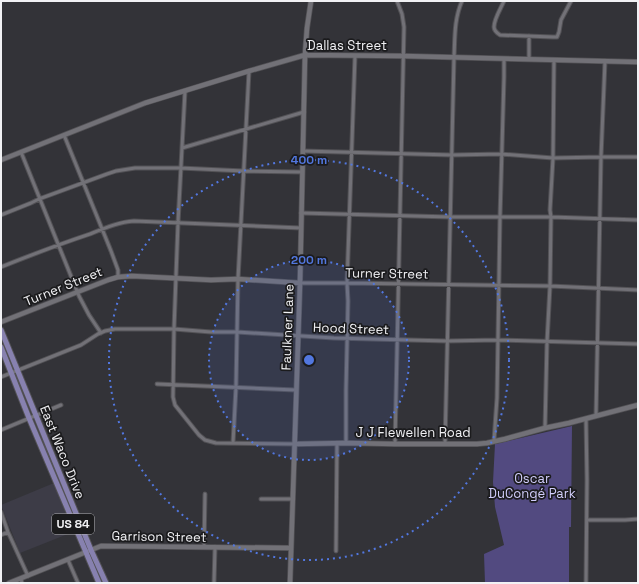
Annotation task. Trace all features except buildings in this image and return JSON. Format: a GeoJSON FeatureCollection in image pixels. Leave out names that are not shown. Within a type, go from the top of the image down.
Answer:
{"type":"FeatureCollection","features":[{"type":"Feature","properties":{"kind":"main road","name":"East Waco Drive"},"geometry":{"type":"LineString","coordinates":[[1,330],[91,550],[106,583]]}},
{"type":"Feature","properties":{"kind":"main road","name":"East Waco Drive"},"geometry":{"type":"LineString","coordinates":[[1,348],[99,583]]}},
{"type":"Feature","properties":{"kind":"street","name":"Faulkner Lane"},"geometry":{"type":"LineString","coordinates":[[290,583],[297,336],[300,283],[305,55],[306,28],[311,1]]}},
{"type":"Feature","properties":{"kind":"street"},"geometry":{"type":"LineString","coordinates":[[394,444],[404,27],[398,1]]}},
{"type":"Feature","properties":{"kind":"street"},"geometry":{"type":"LineString","coordinates":[[445,444],[455,24],[462,1]]}},
{"type":"Feature","properties":{"kind":"street"},"geometry":{"type":"LineString","coordinates":[[504,1],[494,28],[500,35],[553,37],[557,37],[560,32],[560,20],[572,1]]}},
{"type":"Feature","properties":{"kind":"street"},"geometry":{"type":"LineString","coordinates":[[529,36],[529,59]]}},
{"type":"Feature","properties":{"kind":"street","name":"Dallas Street"},"geometry":{"type":"LineString","coordinates":[[1,160],[131,109],[185,90],[305,55],[638,62]]}},
{"type":"Feature","properties":{"kind":"street"},"geometry":{"type":"LineString","coordinates":[[346,443],[347,283],[355,56]]}},
{"type":"Feature","properties":{"kind":"street"},"geometry":{"type":"LineString","coordinates":[[494,441],[497,398],[498,285],[504,59]]}},
{"type":"Feature","properties":{"kind":"street"},"geometry":{"type":"LineString","coordinates":[[545,428],[550,286],[550,210],[554,60]]}},
{"type":"Feature","properties":{"kind":"street"},"geometry":{"type":"LineString","coordinates":[[596,416],[601,157],[605,61]]}},
{"type":"Feature","properties":{"kind":"street"},"geometry":{"type":"LineString","coordinates":[[233,443],[236,386],[238,279],[249,71]]}},
{"type":"Feature","properties":{"kind":"street","name":"J J Flewellen Road"},"geometry":{"type":"LineString","coordinates":[[185,90],[180,168],[174,329],[174,405],[190,425],[205,440],[216,443],[477,444],[505,439],[638,405]]}},
{"type":"Feature","properties":{"kind":"street"},"geometry":{"type":"LineString","coordinates":[[182,148],[304,112]]}},
{"type":"Feature","properties":{"kind":"street"},"geometry":{"type":"LineString","coordinates":[[64,135],[103,229],[118,270],[118,277]]}},
{"type":"Feature","properties":{"kind":"street"},"geometry":{"type":"LineString","coordinates":[[303,151],[452,155],[501,154],[552,158],[638,157]]}},
{"type":"Feature","properties":{"kind":"street"},"geometry":{"type":"LineString","coordinates":[[21,152],[77,292],[96,328],[101,333]]}},
{"type":"Feature","properties":{"kind":"street"},"geometry":{"type":"LineString","coordinates":[[1,215],[107,174],[135,168],[302,172]]}},
{"type":"Feature","properties":{"kind":"street"},"geometry":{"type":"LineString","coordinates":[[301,214],[551,217],[638,220]]}},
{"type":"Feature","properties":{"kind":"street"},"geometry":{"type":"LineString","coordinates":[[1,267],[118,223],[129,222],[301,228]]}},
{"type":"Feature","properties":{"kind":"street","name":"Turner Street"},"geometry":{"type":"LineString","coordinates":[[1,322],[108,280],[118,277],[132,276],[211,280],[238,279],[300,283],[550,286],[638,290]]}},
{"type":"Feature","properties":{"kind":"street","name":"Hood Street"},"geometry":{"type":"LineString","coordinates":[[1,377],[81,345],[101,333],[115,329],[174,329],[397,340],[497,340],[638,344]]}},
{"type":"Feature","properties":{"kind":"street"},"geometry":{"type":"LineString","coordinates":[[157,384],[236,386],[296,390]]}},
{"type":"Feature","properties":{"kind":"street"},"geometry":{"type":"LineString","coordinates":[[1,430],[61,405]]}},
{"type":"Feature","properties":{"kind":"street"},"geometry":{"type":"LineString","coordinates":[[586,419],[586,583]]}},
{"type":"Feature","properties":{"kind":"street"},"geometry":{"type":"LineString","coordinates":[[336,550],[337,443]]}},
{"type":"Feature","properties":{"kind":"street"},"geometry":{"type":"LineString","coordinates":[[204,547],[206,494]]}},
{"type":"Feature","properties":{"kind":"street"},"geometry":{"type":"LineString","coordinates":[[261,499],[292,499]]}},
{"type":"Feature","properties":{"kind":"street"},"geometry":{"type":"LineString","coordinates":[[1,512],[8,532],[28,576]]}},
{"type":"Feature","properties":{"kind":"street"},"geometry":{"type":"LineString","coordinates":[[587,520],[638,519]]}},
{"type":"Feature","properties":{"kind":"street"},"geometry":{"type":"LineString","coordinates":[[1,535],[8,532]]}},
{"type":"Feature","properties":{"kind":"street","name":"Garrison Street"},"geometry":{"type":"LineString","coordinates":[[10,583],[22,581],[28,576],[85,552],[98,547],[106,546],[291,548]]}},
{"type":"Feature","properties":{"kind":"street"},"geometry":{"type":"LineString","coordinates":[[214,583],[215,547]]}},
{"type":"Feature","properties":{"kind":"street"},"geometry":{"type":"LineString","coordinates":[[68,560],[78,583]]}},
{"type":"Feature","properties":{"kind":"shaded area"},"geometry":{"type":"Polygon","coordinates":[[[54,483],[73,532],[20,553],[1,505],[54,483]]]}},
{"type":"Feature","properties":{"kind":"green space","name":"Oscar DuCongé Park"},"geometry":{"type":"Polygon","coordinates":[[[572,426],[569,583],[485,583],[484,554],[504,545],[495,507],[493,482],[495,444],[572,426]]]}}]}
